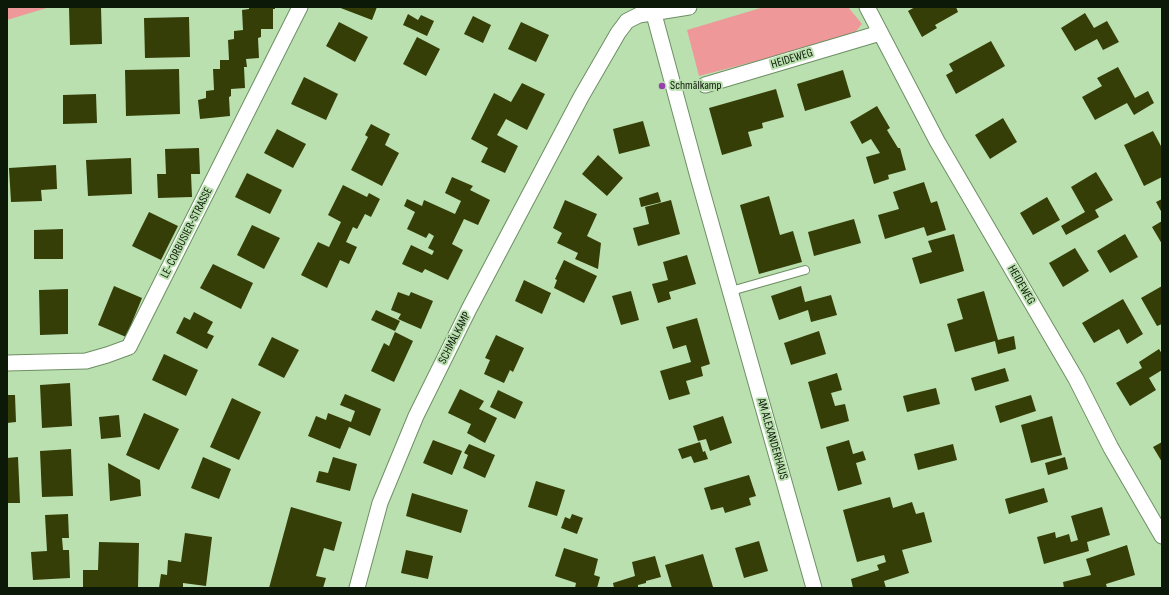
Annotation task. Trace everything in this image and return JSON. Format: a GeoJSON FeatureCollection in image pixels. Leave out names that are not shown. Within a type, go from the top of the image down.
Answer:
{"type":"FeatureCollection","features":[{"type":"Feature","properties":{"kind":"street","name":"LE-CORBUSIER-STRASSE"},"geometry":{"type":"LineString","coordinates":[[7,363],[86,360],[107,355],[129,347],[300,7]]}},
{"type":"Feature","properties":{"kind":"street"},"geometry":{"type":"LineString","coordinates":[[653,10],[689,7]]}},
{"type":"Feature","properties":{"kind":"street","name":"HEIDEWEG"},"geometry":{"type":"LineString","coordinates":[[867,7],[936,141],[1071,371],[1111,448],[1162,536]]}},
{"type":"Feature","properties":{"kind":"street","name":"AM ALEXANDERHAUS"},"geometry":{"type":"LineString","coordinates":[[653,10],[698,177],[814,588]]}},
{"type":"Feature","properties":{"kind":"street","name":"SCHMÄLKAMP"},"geometry":{"type":"LineString","coordinates":[[357,588],[380,503],[416,416],[469,309],[581,97],[618,32],[628,20],[653,10]]}},
{"type":"Feature","properties":{"kind":"street","name":"HEIDEWEG"},"geometry":{"type":"LineString","coordinates":[[705,85],[880,33]]}},
{"type":"Feature","properties":{"kind":"lane"},"geometry":{"type":"LineString","coordinates":[[731,291],[804,270]]}},
{"type":"Feature","properties":{"kind":"shaded area"},"geometry":{"type":"Polygon","coordinates":[[[7,7],[50,7],[7,20],[7,7]]]}},
{"type":"Feature","properties":{"kind":"shaded area"},"geometry":{"type":"Polygon","coordinates":[[[764,7],[848,7],[862,24],[852,36],[699,76],[687,30],[764,7]]]}},
{"type":"Feature","properties":{"kind":"building"},"geometry":{"type":"Polygon","coordinates":[[[101,7],[102,44],[70,45],[69,8],[101,7]]]}},
{"type":"Feature","properties":{"kind":"building"},"geometry":{"type":"Polygon","coordinates":[[[249,7],[275,7],[275,9],[273,9],[273,29],[261,29],[261,37],[258,38],[259,58],[246,59],[247,67],[244,67],[245,88],[231,89],[231,96],[229,97],[230,116],[200,119],[198,100],[206,98],[206,91],[214,90],[213,69],[220,69],[220,60],[229,60],[228,40],[234,39],[234,31],[243,30],[242,10],[249,9],[249,7]]]}},
{"type":"Feature","properties":{"kind":"building"},"geometry":{"type":"Polygon","coordinates":[[[338,7],[377,7],[372,20],[338,7]]]}},
{"type":"Feature","properties":{"kind":"building"},"geometry":{"type":"Polygon","coordinates":[[[915,7],[956,7],[958,12],[935,25],[937,28],[922,37],[908,11],[915,7]]]}},
{"type":"Feature","properties":{"kind":"building"},"geometry":{"type":"Polygon","coordinates":[[[1085,13],[1094,28],[1107,21],[1119,42],[1103,50],[1097,39],[1075,51],[1061,28],[1085,13]]]}},
{"type":"Feature","properties":{"kind":"building"},"geometry":{"type":"Polygon","coordinates":[[[408,14],[418,20],[421,15],[434,21],[427,36],[403,25],[408,14]]]}},
{"type":"Feature","properties":{"kind":"building"},"geometry":{"type":"Polygon","coordinates":[[[473,16],[491,25],[483,43],[464,34],[473,16]]]}},
{"type":"Feature","properties":{"kind":"building"},"geometry":{"type":"Polygon","coordinates":[[[189,17],[190,57],[145,58],[144,18],[189,17]]]}},
{"type":"Feature","properties":{"kind":"building"},"geometry":{"type":"Polygon","coordinates":[[[339,22],[368,37],[355,62],[326,46],[339,22]]]}},
{"type":"Feature","properties":{"kind":"building"},"geometry":{"type":"Polygon","coordinates":[[[521,22],[549,35],[536,62],[508,49],[521,22]]]}},
{"type":"Feature","properties":{"kind":"building"},"geometry":{"type":"Polygon","coordinates":[[[417,37],[440,49],[426,76],[403,64],[417,37]]]}},
{"type":"Feature","properties":{"kind":"building"},"geometry":{"type":"Polygon","coordinates":[[[991,41],[1005,66],[956,94],[946,75],[953,71],[949,64],[991,41]]]}},
{"type":"Feature","properties":{"kind":"building"},"geometry":{"type":"Polygon","coordinates":[[[1118,67],[1135,98],[1148,91],[1154,103],[1134,115],[1127,103],[1095,120],[1082,97],[1102,86],[1097,78],[1118,67]]]}},
{"type":"Feature","properties":{"kind":"building"},"geometry":{"type":"Polygon","coordinates":[[[179,69],[180,114],[126,116],[125,70],[179,69]]]}},
{"type":"Feature","properties":{"kind":"building"},"geometry":{"type":"Polygon","coordinates":[[[843,70],[851,97],[805,111],[797,84],[843,70]]]}},
{"type":"Feature","properties":{"kind":"building"},"geometry":{"type":"Polygon","coordinates":[[[304,77],[338,94],[326,120],[291,104],[304,77]]]}},
{"type":"Feature","properties":{"kind":"building"},"geometry":{"type":"Polygon","coordinates":[[[522,83],[545,94],[527,130],[506,119],[497,135],[518,146],[505,173],[481,162],[488,148],[471,139],[494,93],[511,102],[522,83]]]}},
{"type":"Feature","properties":{"kind":"building"},"geometry":{"type":"Polygon","coordinates":[[[776,89],[784,117],[762,123],[763,128],[748,132],[752,146],[722,155],[709,108],[776,89]]]}},
{"type":"Feature","properties":{"kind":"building"},"geometry":{"type":"Polygon","coordinates":[[[96,94],[97,123],[63,124],[63,95],[96,94]]]}},
{"type":"Feature","properties":{"kind":"building"},"geometry":{"type":"Polygon","coordinates":[[[877,106],[890,128],[887,130],[898,148],[900,148],[906,170],[888,175],[889,179],[874,184],[866,157],[880,153],[871,139],[862,144],[850,122],[877,106]]]}},
{"type":"Feature","properties":{"kind":"building"},"geometry":{"type":"Polygon","coordinates":[[[1003,118],[1017,142],[990,159],[975,135],[1003,118]]]}},
{"type":"Feature","properties":{"kind":"building"},"geometry":{"type":"Polygon","coordinates":[[[643,121],[650,146],[619,154],[613,129],[643,121]]]}},
{"type":"Feature","properties":{"kind":"building"},"geometry":{"type":"Polygon","coordinates":[[[371,124],[390,134],[385,145],[399,153],[382,186],[351,170],[368,137],[365,135],[371,124]]]}},
{"type":"Feature","properties":{"kind":"building"},"geometry":{"type":"Polygon","coordinates":[[[277,129],[306,144],[293,168],[264,153],[277,129]]]}},
{"type":"Feature","properties":{"kind":"building"},"geometry":{"type":"Polygon","coordinates":[[[1153,131],[1162,148],[1162,177],[1144,186],[1124,145],[1153,131]]]}},
{"type":"Feature","properties":{"kind":"building"},"geometry":{"type":"Polygon","coordinates":[[[199,148],[200,174],[191,174],[192,197],[158,198],[157,174],[166,174],[165,149],[199,148]]]}},
{"type":"Feature","properties":{"kind":"building"},"geometry":{"type":"Polygon","coordinates":[[[598,155],[623,178],[607,196],[582,174],[598,155]]]}},
{"type":"Feature","properties":{"kind":"building"},"geometry":{"type":"Polygon","coordinates":[[[131,158],[132,194],[88,196],[86,160],[131,158]]]}},
{"type":"Feature","properties":{"kind":"building"},"geometry":{"type":"Polygon","coordinates":[[[56,165],[57,189],[41,190],[42,201],[11,202],[9,168],[56,165]]]}},
{"type":"Feature","properties":{"kind":"building"},"geometry":{"type":"Polygon","coordinates":[[[1096,172],[1113,200],[1095,210],[1099,217],[1066,235],[1061,226],[1085,212],[1071,187],[1096,172]]]}},
{"type":"Feature","properties":{"kind":"building"},"geometry":{"type":"Polygon","coordinates":[[[247,173],[282,190],[270,214],[235,197],[247,173]]]}},
{"type":"Feature","properties":{"kind":"building"},"geometry":{"type":"Polygon","coordinates":[[[452,177],[473,186],[470,190],[490,200],[478,225],[464,219],[452,244],[463,250],[448,280],[425,269],[422,273],[402,264],[411,245],[432,255],[434,251],[428,248],[434,236],[429,233],[426,238],[407,229],[415,212],[404,206],[407,199],[422,206],[424,200],[455,214],[461,201],[445,193],[452,177]]]}},
{"type":"Feature","properties":{"kind":"building"},"geometry":{"type":"Polygon","coordinates":[[[924,182],[931,203],[937,201],[946,230],[927,236],[924,227],[885,239],[878,215],[899,209],[893,192],[924,182]]]}},
{"type":"Feature","properties":{"kind":"building"},"geometry":{"type":"Polygon","coordinates":[[[343,185],[367,197],[369,193],[380,199],[371,217],[365,214],[357,229],[353,227],[346,242],[357,247],[349,264],[340,260],[327,288],[301,275],[318,242],[329,247],[341,222],[328,215],[343,185]]]}},
{"type":"Feature","properties":{"kind":"building"},"geometry":{"type":"Polygon","coordinates":[[[658,192],[661,202],[641,207],[639,198],[658,192]]]}},
{"type":"Feature","properties":{"kind":"building"},"geometry":{"type":"Polygon","coordinates":[[[769,196],[780,235],[793,231],[802,262],[759,274],[740,205],[769,196]]]}},
{"type":"Feature","properties":{"kind":"building"},"geometry":{"type":"Polygon","coordinates":[[[1047,197],[1060,220],[1033,235],[1020,213],[1047,197]]]}},
{"type":"Feature","properties":{"kind":"building"},"geometry":{"type":"Polygon","coordinates":[[[1162,199],[1162,213],[1156,202],[1162,199]]]}},
{"type":"Feature","properties":{"kind":"building"},"geometry":{"type":"Polygon","coordinates":[[[565,200],[597,214],[587,236],[601,243],[598,269],[575,259],[578,253],[557,243],[562,233],[553,228],[565,200]]]}},
{"type":"Feature","properties":{"kind":"building"},"geometry":{"type":"Polygon","coordinates":[[[671,200],[680,234],[638,246],[633,228],[649,224],[645,207],[671,200]]]}},
{"type":"Feature","properties":{"kind":"building"},"geometry":{"type":"Polygon","coordinates":[[[149,212],[178,226],[161,260],[132,246],[149,212]]]}},
{"type":"Feature","properties":{"kind":"building"},"geometry":{"type":"Polygon","coordinates":[[[854,219],[861,243],[814,256],[808,232],[854,219]]]}},
{"type":"Feature","properties":{"kind":"building"},"geometry":{"type":"Polygon","coordinates":[[[1162,221],[1162,244],[1152,227],[1162,221]]]}},
{"type":"Feature","properties":{"kind":"building"},"geometry":{"type":"Polygon","coordinates":[[[252,225],[280,238],[264,269],[237,255],[252,225]]]}},
{"type":"Feature","properties":{"kind":"building"},"geometry":{"type":"Polygon","coordinates":[[[63,229],[63,259],[34,259],[34,230],[63,229]]]}},
{"type":"Feature","properties":{"kind":"building"},"geometry":{"type":"Polygon","coordinates":[[[954,234],[964,271],[920,284],[912,258],[932,252],[928,241],[954,234]]]}},
{"type":"Feature","properties":{"kind":"building"},"geometry":{"type":"Polygon","coordinates":[[[1125,234],[1138,257],[1110,273],[1097,251],[1125,234]]]}},
{"type":"Feature","properties":{"kind":"building"},"geometry":{"type":"Polygon","coordinates":[[[1075,248],[1089,271],[1063,287],[1049,263],[1075,248]]]}},
{"type":"Feature","properties":{"kind":"building"},"geometry":{"type":"Polygon","coordinates":[[[687,255],[696,284],[669,292],[671,299],[658,303],[652,284],[668,280],[663,262],[687,255]]]}},
{"type":"Feature","properties":{"kind":"building"},"geometry":{"type":"Polygon","coordinates":[[[564,260],[597,276],[584,303],[554,288],[557,280],[555,279],[564,260]]]}},
{"type":"Feature","properties":{"kind":"building"},"geometry":{"type":"Polygon","coordinates":[[[213,264],[253,283],[241,309],[200,288],[213,264]]]}},
{"type":"Feature","properties":{"kind":"building"},"geometry":{"type":"Polygon","coordinates":[[[524,280],[551,293],[542,314],[515,301],[524,280]]]}},
{"type":"Feature","properties":{"kind":"building"},"geometry":{"type":"Polygon","coordinates":[[[114,286],[142,298],[126,337],[98,325],[114,286]]]}},
{"type":"Feature","properties":{"kind":"building"},"geometry":{"type":"Polygon","coordinates":[[[801,286],[805,302],[831,295],[837,315],[811,322],[808,310],[779,320],[771,296],[801,286]]]}},
{"type":"Feature","properties":{"kind":"building"},"geometry":{"type":"Polygon","coordinates":[[[1162,286],[1162,324],[1157,326],[1141,298],[1162,286]]]}},
{"type":"Feature","properties":{"kind":"building"},"geometry":{"type":"Polygon","coordinates":[[[68,289],[68,334],[40,335],[39,290],[68,289]]]}},
{"type":"Feature","properties":{"kind":"building"},"geometry":{"type":"Polygon","coordinates":[[[631,291],[639,320],[621,325],[612,296],[631,291]]]}},
{"type":"Feature","properties":{"kind":"building"},"geometry":{"type":"Polygon","coordinates":[[[984,291],[998,340],[1014,336],[1016,349],[998,354],[995,341],[955,352],[947,324],[963,319],[957,299],[984,291]]]}},
{"type":"Feature","properties":{"kind":"building"},"geometry":{"type":"Polygon","coordinates":[[[398,292],[409,296],[411,292],[433,301],[421,329],[398,319],[401,314],[391,310],[398,292]]]}},
{"type":"Feature","properties":{"kind":"building"},"geometry":{"type":"Polygon","coordinates":[[[1123,299],[1143,334],[1127,344],[1119,329],[1094,343],[1082,323],[1123,299]]]}},
{"type":"Feature","properties":{"kind":"building"},"geometry":{"type":"Polygon","coordinates":[[[376,310],[400,321],[395,331],[371,320],[376,310]]]}},
{"type":"Feature","properties":{"kind":"building"},"geometry":{"type":"Polygon","coordinates":[[[194,312],[213,322],[207,333],[214,336],[207,349],[176,333],[184,317],[190,320],[194,312]]]}},
{"type":"Feature","properties":{"kind":"building"},"geometry":{"type":"Polygon","coordinates":[[[697,318],[710,364],[701,367],[703,376],[686,381],[690,394],[669,400],[660,371],[691,362],[686,345],[673,349],[666,327],[697,318]]]}},
{"type":"Feature","properties":{"kind":"building"},"geometry":{"type":"Polygon","coordinates":[[[819,331],[826,354],[791,365],[784,343],[819,331]]]}},
{"type":"Feature","properties":{"kind":"building"},"geometry":{"type":"Polygon","coordinates":[[[395,332],[413,341],[394,382],[371,371],[384,343],[389,346],[395,332]]]}},
{"type":"Feature","properties":{"kind":"building"},"geometry":{"type":"Polygon","coordinates":[[[496,335],[524,348],[513,372],[510,370],[504,383],[484,374],[490,360],[485,358],[496,335]]]}},
{"type":"Feature","properties":{"kind":"building"},"geometry":{"type":"Polygon","coordinates":[[[272,337],[299,350],[284,378],[258,365],[272,337]]]}},
{"type":"Feature","properties":{"kind":"building"},"geometry":{"type":"Polygon","coordinates":[[[1159,349],[1162,354],[1162,370],[1149,378],[1156,390],[1130,406],[1116,383],[1142,368],[1139,362],[1159,349]]]}},
{"type":"Feature","properties":{"kind":"building"},"geometry":{"type":"Polygon","coordinates":[[[164,354],[198,370],[186,396],[152,380],[164,354]]]}},
{"type":"Feature","properties":{"kind":"building"},"geometry":{"type":"Polygon","coordinates":[[[1005,368],[1009,381],[975,391],[971,378],[1005,368]]]}},
{"type":"Feature","properties":{"kind":"building"},"geometry":{"type":"Polygon","coordinates":[[[837,373],[842,390],[831,393],[835,406],[845,404],[849,421],[821,429],[808,382],[837,373]]]}},
{"type":"Feature","properties":{"kind":"building"},"geometry":{"type":"Polygon","coordinates":[[[70,383],[72,426],[42,428],[40,385],[70,383]]]}},
{"type":"Feature","properties":{"kind":"building"},"geometry":{"type":"Polygon","coordinates":[[[936,388],[940,404],[907,412],[903,396],[936,388]]]}},
{"type":"Feature","properties":{"kind":"building"},"geometry":{"type":"Polygon","coordinates":[[[460,389],[484,401],[479,409],[497,418],[485,443],[467,433],[471,424],[448,413],[460,389]]]}},
{"type":"Feature","properties":{"kind":"building"},"geometry":{"type":"Polygon","coordinates":[[[498,390],[523,402],[515,419],[490,407],[498,390]]]}},
{"type":"Feature","properties":{"kind":"building"},"geometry":{"type":"Polygon","coordinates":[[[345,394],[381,409],[370,436],[349,427],[340,449],[308,436],[316,416],[326,420],[328,413],[351,422],[355,411],[340,405],[345,394]]]}},
{"type":"Feature","properties":{"kind":"building"},"geometry":{"type":"Polygon","coordinates":[[[7,395],[15,395],[16,422],[7,423],[7,395]]]}},
{"type":"Feature","properties":{"kind":"building"},"geometry":{"type":"Polygon","coordinates":[[[1031,395],[1036,411],[1000,423],[995,406],[1031,395]]]}},
{"type":"Feature","properties":{"kind":"building"},"geometry":{"type":"Polygon","coordinates":[[[232,398],[261,412],[239,460],[210,447],[232,398]]]}},
{"type":"Feature","properties":{"kind":"building"},"geometry":{"type":"Polygon","coordinates":[[[144,413],[179,429],[159,470],[126,455],[144,413]]]}},
{"type":"Feature","properties":{"kind":"building"},"geometry":{"type":"Polygon","coordinates":[[[119,415],[121,437],[101,439],[99,417],[119,415]]]}},
{"type":"Feature","properties":{"kind":"building"},"geometry":{"type":"Polygon","coordinates":[[[723,416],[732,443],[710,451],[706,439],[698,441],[693,426],[723,416]]]}},
{"type":"Feature","properties":{"kind":"building"},"geometry":{"type":"Polygon","coordinates":[[[1052,416],[1062,455],[1031,463],[1021,425],[1052,416]]]}},
{"type":"Feature","properties":{"kind":"building"},"geometry":{"type":"Polygon","coordinates":[[[433,440],[462,451],[452,475],[423,463],[433,440]]]}},
{"type":"Feature","properties":{"kind":"building"},"geometry":{"type":"Polygon","coordinates":[[[849,440],[853,454],[863,451],[866,460],[856,463],[862,484],[838,491],[826,447],[849,440]]]}},
{"type":"Feature","properties":{"kind":"building"},"geometry":{"type":"Polygon","coordinates":[[[700,442],[703,452],[705,451],[708,459],[694,463],[691,456],[682,459],[678,449],[700,442]]]}},
{"type":"Feature","properties":{"kind":"building"},"geometry":{"type":"Polygon","coordinates":[[[1162,442],[1162,462],[1153,447],[1162,442]]]}},
{"type":"Feature","properties":{"kind":"building"},"geometry":{"type":"Polygon","coordinates":[[[469,444],[495,455],[485,478],[463,468],[468,455],[464,453],[469,444]]]}},
{"type":"Feature","properties":{"kind":"building"},"geometry":{"type":"Polygon","coordinates":[[[953,444],[957,460],[918,470],[914,454],[953,444]]]}},
{"type":"Feature","properties":{"kind":"building"},"geometry":{"type":"Polygon","coordinates":[[[71,449],[73,496],[42,497],[40,451],[71,449]]]}},
{"type":"Feature","properties":{"kind":"building"},"geometry":{"type":"Polygon","coordinates":[[[18,457],[20,503],[7,503],[7,458],[18,457]]]}},
{"type":"Feature","properties":{"kind":"building"},"geometry":{"type":"Polygon","coordinates":[[[203,457],[231,469],[219,499],[191,488],[203,457]]]}},
{"type":"Feature","properties":{"kind":"building"},"geometry":{"type":"Polygon","coordinates":[[[333,457],[357,464],[350,491],[316,482],[319,471],[328,473],[333,457]]]}},
{"type":"Feature","properties":{"kind":"building"},"geometry":{"type":"Polygon","coordinates":[[[1065,457],[1068,469],[1048,475],[1045,463],[1065,457]]]}},
{"type":"Feature","properties":{"kind":"building"},"geometry":{"type":"Polygon","coordinates":[[[108,463],[140,480],[141,496],[110,501],[108,463]]]}},
{"type":"Feature","properties":{"kind":"building"},"geometry":{"type":"Polygon","coordinates":[[[749,475],[756,496],[749,498],[751,505],[725,513],[723,507],[711,510],[704,488],[749,475]]]}},
{"type":"Feature","properties":{"kind":"building"},"geometry":{"type":"Polygon","coordinates":[[[536,481],[565,490],[557,516],[528,507],[536,481]]]}},
{"type":"Feature","properties":{"kind":"building"},"geometry":{"type":"Polygon","coordinates":[[[1044,488],[1048,502],[1009,514],[1005,499],[1044,488]]]}},
{"type":"Feature","properties":{"kind":"building"},"geometry":{"type":"Polygon","coordinates":[[[412,493],[468,510],[461,533],[406,516],[412,493]]]}},
{"type":"Feature","properties":{"kind":"building"},"geometry":{"type":"Polygon","coordinates":[[[890,497],[893,508],[912,502],[916,514],[924,512],[932,542],[902,550],[909,573],[884,581],[886,588],[853,588],[851,579],[879,570],[877,565],[886,562],[884,555],[857,562],[843,510],[890,497]]]}},
{"type":"Feature","properties":{"kind":"building"},"geometry":{"type":"Polygon","coordinates":[[[291,507],[342,522],[334,551],[324,548],[316,576],[326,578],[323,588],[269,588],[291,507]]]}},
{"type":"Feature","properties":{"kind":"building"},"geometry":{"type":"Polygon","coordinates":[[[1102,507],[1110,535],[1087,542],[1089,551],[1044,564],[1037,537],[1055,532],[1056,538],[1069,534],[1071,542],[1078,540],[1071,516],[1102,507]]]}},
{"type":"Feature","properties":{"kind":"building"},"geometry":{"type":"Polygon","coordinates":[[[68,514],[69,538],[62,538],[63,550],[69,550],[70,578],[33,580],[31,552],[47,551],[45,515],[68,514]]]}},
{"type":"Feature","properties":{"kind":"building"},"geometry":{"type":"Polygon","coordinates":[[[572,514],[583,518],[577,534],[561,528],[565,517],[570,519],[572,514]]]}},
{"type":"Feature","properties":{"kind":"building"},"geometry":{"type":"Polygon","coordinates":[[[185,533],[212,537],[206,586],[183,583],[183,588],[159,588],[161,574],[167,575],[168,560],[181,562],[185,533]]]}},
{"type":"Feature","properties":{"kind":"building"},"geometry":{"type":"Polygon","coordinates":[[[759,541],[768,571],[744,578],[735,548],[759,541]]]}},
{"type":"Feature","properties":{"kind":"building"},"geometry":{"type":"Polygon","coordinates":[[[99,542],[139,543],[138,588],[83,588],[83,570],[98,570],[99,542]]]}},
{"type":"Feature","properties":{"kind":"building"},"geometry":{"type":"Polygon","coordinates":[[[1127,545],[1135,575],[1106,584],[1107,588],[1064,588],[1063,582],[1091,575],[1086,559],[1127,545]]]}},
{"type":"Feature","properties":{"kind":"building"},"geometry":{"type":"Polygon","coordinates":[[[564,548],[598,559],[594,575],[600,577],[597,588],[575,588],[576,583],[555,576],[564,548]]]}},
{"type":"Feature","properties":{"kind":"building"},"geometry":{"type":"Polygon","coordinates":[[[406,550],[433,556],[428,579],[401,573],[406,550]]]}},
{"type":"Feature","properties":{"kind":"building"},"geometry":{"type":"Polygon","coordinates":[[[703,554],[713,587],[672,588],[665,565],[703,554]]]}},
{"type":"Feature","properties":{"kind":"building"},"geometry":{"type":"Polygon","coordinates":[[[655,556],[661,577],[646,581],[646,583],[638,585],[638,588],[614,588],[613,583],[635,576],[632,562],[655,556]]]}},
{"type":"Feature","properties":{"kind":"place","name":"Schmälkamp"},"geometry":{"type":"Point","coordinates":[662,86]}}]}
